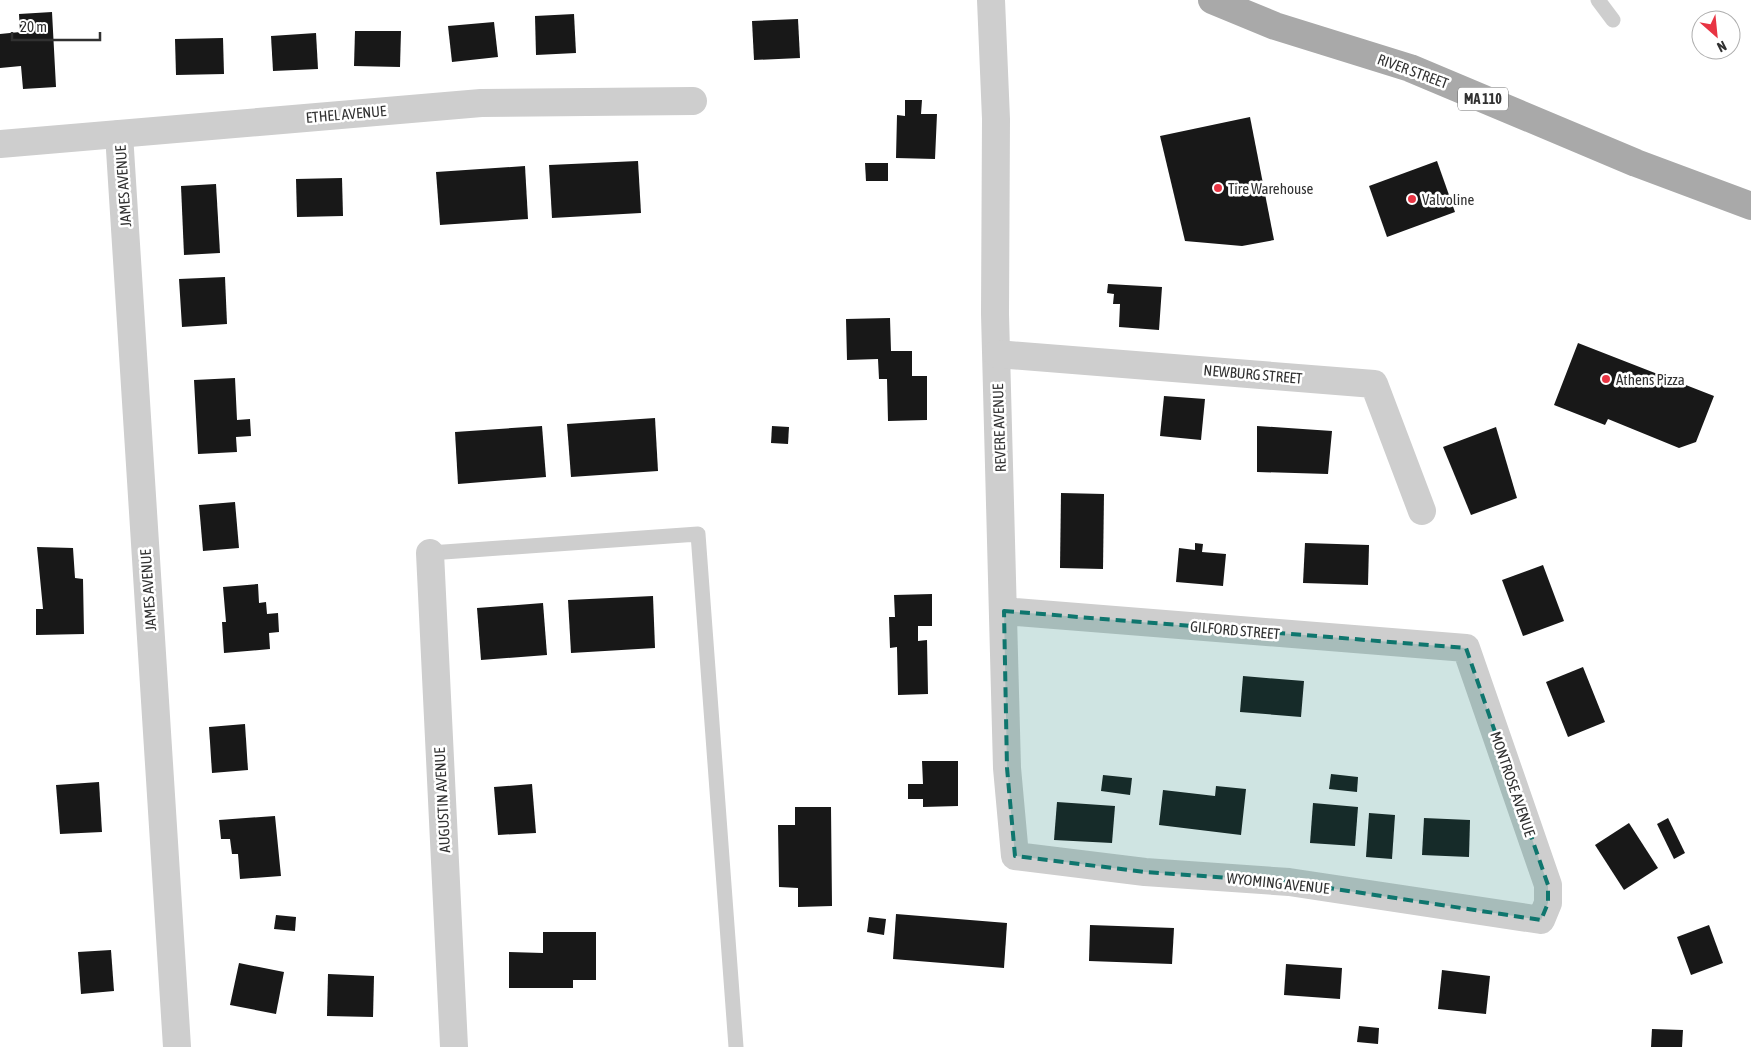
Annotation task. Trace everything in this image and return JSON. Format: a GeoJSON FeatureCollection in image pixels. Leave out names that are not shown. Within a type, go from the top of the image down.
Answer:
{"type":"FeatureCollection","features":[{"type":"Feature","properties":{"kind":"main road","name":"RIVER STREET"},"geometry":{"type":"LineString","coordinates":[[1212,0],[1275,26],[1410,68],[1636,163],[1751,206]]}},
{"type":"Feature","properties":{"kind":"street","name":"REVERE AVENUE"},"geometry":{"type":"LineString","coordinates":[[991,0],[996,119],[997,354],[1007,768],[1015,856]]}},
{"type":"Feature","properties":{"kind":"street","name":"ETHEL AVENUE"},"geometry":{"type":"LineString","coordinates":[[0,144],[481,102],[693,101]]}},
{"type":"Feature","properties":{"kind":"street","name":"JAMES AVENUE"},"geometry":{"type":"LineString","coordinates":[[120,134],[177,1047]]}},
{"type":"Feature","properties":{"kind":"street","name":"NEWBURG STREET"},"geometry":{"type":"LineString","coordinates":[[997,354],[1374,384],[1422,511]]}},
{"type":"Feature","properties":{"kind":"street","name":"AUGUSTIN AVENUE"},"geometry":{"type":"LineString","coordinates":[[430,553],[454,1047]]}},
{"type":"Feature","properties":{"kind":"street","name":"GILFORD STREET"},"geometry":{"type":"LineString","coordinates":[[1004,611],[1466,648]]}},
{"type":"Feature","properties":{"kind":"street","name":"MONTROSE AVENUE"},"geometry":{"type":"LineString","coordinates":[[1466,648],[1548,886],[1548,903],[1541,920]]}},
{"type":"Feature","properties":{"kind":"street","name":"WYOMING AVENUE"},"geometry":{"type":"LineString","coordinates":[[1015,856],[1145,872],[1289,882],[1541,920]]}},
{"type":"Feature","properties":{"kind":"lane"},"geometry":{"type":"LineString","coordinates":[[1598,0],[1613,20]]}},
{"type":"Feature","properties":{"kind":"lane"},"geometry":{"type":"LineString","coordinates":[[430,553],[698,534],[736,1047]]}},
{"type":"Feature","properties":{"kind":"highlighted area"},"geometry":{"type":"Polygon","coordinates":[[[1004,611],[1466,648],[1548,885],[1548,903],[1541,920],[1289,882],[1145,872],[1015,856],[1007,768],[1004,611]]]}},
{"type":"Feature","properties":{"kind":"building"},"geometry":{"type":"Polygon","coordinates":[[[52,12],[56,87],[23,89],[21,66],[0,68],[0,34],[20,32],[19,14],[52,12]]]}},
{"type":"Feature","properties":{"kind":"building"},"geometry":{"type":"Polygon","coordinates":[[[574,14],[576,53],[536,55],[535,16],[574,14]]]}},
{"type":"Feature","properties":{"kind":"building"},"geometry":{"type":"Polygon","coordinates":[[[798,19],[800,58],[754,60],[752,21],[798,19]]]}},
{"type":"Feature","properties":{"kind":"building"},"geometry":{"type":"Polygon","coordinates":[[[494,22],[498,57],[452,62],[448,26],[494,22]]]}},
{"type":"Feature","properties":{"kind":"building"},"geometry":{"type":"Polygon","coordinates":[[[355,31],[401,31],[400,67],[354,66],[355,31]]]}},
{"type":"Feature","properties":{"kind":"building"},"geometry":{"type":"Polygon","coordinates":[[[316,33],[318,69],[273,71],[271,36],[316,33]]]}},
{"type":"Feature","properties":{"kind":"building"},"geometry":{"type":"Polygon","coordinates":[[[223,38],[224,74],[176,75],[175,39],[223,38]]]}},
{"type":"Feature","properties":{"kind":"building"},"geometry":{"type":"Polygon","coordinates":[[[905,100],[922,100],[921,114],[937,114],[935,159],[896,158],[897,115],[905,116],[905,100]]]}},
{"type":"Feature","properties":{"kind":"building","name":"Tire Warehouse"},"geometry":{"type":"Polygon","coordinates":[[[1250,117],[1274,240],[1242,246],[1185,241],[1160,136],[1250,117]]]}},
{"type":"Feature","properties":{"kind":"building"},"geometry":{"type":"Polygon","coordinates":[[[638,161],[641,213],[552,218],[549,165],[638,161]]]}},
{"type":"Feature","properties":{"kind":"building","name":"Valvoline"},"geometry":{"type":"Polygon","coordinates":[[[1437,161],[1455,212],[1387,237],[1369,186],[1437,161]]]}},
{"type":"Feature","properties":{"kind":"building"},"geometry":{"type":"Polygon","coordinates":[[[865,163],[888,163],[888,181],[866,181],[865,163]]]}},
{"type":"Feature","properties":{"kind":"building"},"geometry":{"type":"Polygon","coordinates":[[[525,166],[528,219],[440,225],[436,172],[525,166]]]}},
{"type":"Feature","properties":{"kind":"building"},"geometry":{"type":"Polygon","coordinates":[[[342,178],[343,216],[297,217],[296,179],[342,178]]]}},
{"type":"Feature","properties":{"kind":"building"},"geometry":{"type":"Polygon","coordinates":[[[216,184],[220,253],[184,255],[181,186],[216,184]]]}},
{"type":"Feature","properties":{"kind":"building"},"geometry":{"type":"Polygon","coordinates":[[[225,277],[227,324],[182,327],[179,279],[225,277]]]}},
{"type":"Feature","properties":{"kind":"building"},"geometry":{"type":"Polygon","coordinates":[[[1108,284],[1162,287],[1159,330],[1119,327],[1120,304],[1113,304],[1114,294],[1107,293],[1108,284]]]}},
{"type":"Feature","properties":{"kind":"building"},"geometry":{"type":"Polygon","coordinates":[[[890,318],[891,351],[912,351],[912,376],[927,376],[927,420],[888,421],[887,379],[879,379],[878,359],[847,360],[846,319],[890,318]]]}},
{"type":"Feature","properties":{"kind":"building"},"geometry":{"type":"Polygon","coordinates":[[[1578,343],[1714,396],[1696,442],[1679,448],[1608,419],[1605,425],[1554,405],[1578,343]]]}},
{"type":"Feature","properties":{"kind":"building"},"geometry":{"type":"Polygon","coordinates":[[[235,378],[237,420],[250,419],[251,436],[236,437],[237,452],[198,454],[194,380],[235,378]]]}},
{"type":"Feature","properties":{"kind":"building"},"geometry":{"type":"Polygon","coordinates":[[[1164,396],[1205,399],[1201,440],[1160,436],[1164,396]]]}},
{"type":"Feature","properties":{"kind":"building"},"geometry":{"type":"Polygon","coordinates":[[[655,418],[658,471],[571,477],[567,424],[655,418]]]}},
{"type":"Feature","properties":{"kind":"building"},"geometry":{"type":"Polygon","coordinates":[[[542,426],[546,477],[458,484],[455,432],[542,426]]]}},
{"type":"Feature","properties":{"kind":"building"},"geometry":{"type":"Polygon","coordinates":[[[772,426],[789,427],[788,444],[771,443],[772,426]]]}},
{"type":"Feature","properties":{"kind":"building"},"geometry":{"type":"Polygon","coordinates":[[[1257,426],[1332,431],[1328,474],[1257,472],[1257,426]]]}},
{"type":"Feature","properties":{"kind":"building"},"geometry":{"type":"Polygon","coordinates":[[[1496,427],[1517,498],[1471,515],[1443,447],[1496,427]]]}},
{"type":"Feature","properties":{"kind":"building"},"geometry":{"type":"Polygon","coordinates":[[[1061,493],[1104,494],[1103,569],[1060,568],[1061,493]]]}},
{"type":"Feature","properties":{"kind":"building"},"geometry":{"type":"Polygon","coordinates":[[[235,502],[239,548],[203,551],[199,505],[235,502]]]}},
{"type":"Feature","properties":{"kind":"building"},"geometry":{"type":"Polygon","coordinates":[[[1195,543],[1203,544],[1202,552],[1226,554],[1223,586],[1176,582],[1179,548],[1195,550],[1195,543]]]}},
{"type":"Feature","properties":{"kind":"building"},"geometry":{"type":"Polygon","coordinates":[[[1305,543],[1369,545],[1368,585],[1303,583],[1305,543]]]}},
{"type":"Feature","properties":{"kind":"building"},"geometry":{"type":"Polygon","coordinates":[[[37,547],[73,548],[75,578],[83,579],[84,634],[36,635],[36,609],[43,609],[37,547]]]}},
{"type":"Feature","properties":{"kind":"building"},"geometry":{"type":"Polygon","coordinates":[[[1543,565],[1564,621],[1523,636],[1502,580],[1543,565]]]}},
{"type":"Feature","properties":{"kind":"building"},"geometry":{"type":"Polygon","coordinates":[[[258,584],[259,603],[266,602],[267,614],[278,613],[279,632],[269,633],[270,649],[224,653],[222,622],[226,622],[223,587],[258,584]]]}},
{"type":"Feature","properties":{"kind":"building"},"geometry":{"type":"Polygon","coordinates":[[[932,594],[932,626],[918,626],[918,641],[927,640],[928,694],[898,695],[897,647],[890,648],[889,617],[895,617],[894,595],[932,594]]]}},
{"type":"Feature","properties":{"kind":"building"},"geometry":{"type":"Polygon","coordinates":[[[653,596],[655,648],[571,653],[568,600],[653,596]]]}},
{"type":"Feature","properties":{"kind":"building"},"geometry":{"type":"Polygon","coordinates":[[[543,603],[547,655],[481,660],[477,608],[543,603]]]}},
{"type":"Feature","properties":{"kind":"building"},"geometry":{"type":"Polygon","coordinates":[[[1583,667],[1605,722],[1568,737],[1546,682],[1583,667]]]}},
{"type":"Feature","properties":{"kind":"building"},"geometry":{"type":"Polygon","coordinates":[[[1243,676],[1304,681],[1301,717],[1240,712],[1243,676]]]}},
{"type":"Feature","properties":{"kind":"building"},"geometry":{"type":"Polygon","coordinates":[[[245,724],[248,770],[212,773],[209,727],[245,724]]]}},
{"type":"Feature","properties":{"kind":"building"},"geometry":{"type":"Polygon","coordinates":[[[922,761],[958,761],[958,806],[923,807],[923,799],[908,799],[908,784],[923,784],[922,761]]]}},
{"type":"Feature","properties":{"kind":"building"},"geometry":{"type":"Polygon","coordinates":[[[1331,774],[1358,777],[1357,792],[1329,789],[1331,774]]]}},
{"type":"Feature","properties":{"kind":"building"},"geometry":{"type":"Polygon","coordinates":[[[1103,775],[1132,778],[1130,795],[1101,791],[1103,775]]]}},
{"type":"Feature","properties":{"kind":"building"},"geometry":{"type":"Polygon","coordinates":[[[99,782],[102,832],[60,834],[56,785],[99,782]]]}},
{"type":"Feature","properties":{"kind":"building"},"geometry":{"type":"Polygon","coordinates":[[[532,784],[536,833],[498,835],[494,787],[532,784]]]}},
{"type":"Feature","properties":{"kind":"building"},"geometry":{"type":"Polygon","coordinates":[[[1216,786],[1246,789],[1241,835],[1159,825],[1163,790],[1215,796],[1216,786]]]}},
{"type":"Feature","properties":{"kind":"building"},"geometry":{"type":"Polygon","coordinates":[[[1057,802],[1115,806],[1112,843],[1054,840],[1057,802]]]}},
{"type":"Feature","properties":{"kind":"building"},"geometry":{"type":"Polygon","coordinates":[[[1313,803],[1358,807],[1355,846],[1310,843],[1313,803]]]}},
{"type":"Feature","properties":{"kind":"building"},"geometry":{"type":"Polygon","coordinates":[[[795,807],[831,807],[832,906],[798,907],[798,888],[779,887],[778,825],[795,825],[795,807]]]}},
{"type":"Feature","properties":{"kind":"building"},"geometry":{"type":"Polygon","coordinates":[[[1369,813],[1395,815],[1392,859],[1366,857],[1369,813]]]}},
{"type":"Feature","properties":{"kind":"building"},"geometry":{"type":"Polygon","coordinates":[[[275,816],[281,876],[240,879],[238,854],[232,854],[230,839],[221,839],[219,820],[275,816]]]}},
{"type":"Feature","properties":{"kind":"building"},"geometry":{"type":"Polygon","coordinates":[[[1424,818],[1470,820],[1469,857],[1422,855],[1424,818]]]}},
{"type":"Feature","properties":{"kind":"building"},"geometry":{"type":"Polygon","coordinates":[[[1668,818],[1685,853],[1674,859],[1657,824],[1668,818]]]}},
{"type":"Feature","properties":{"kind":"building"},"geometry":{"type":"Polygon","coordinates":[[[1629,823],[1658,868],[1624,890],[1595,845],[1629,823]]]}},
{"type":"Feature","properties":{"kind":"building"},"geometry":{"type":"Polygon","coordinates":[[[896,914],[1007,923],[1004,968],[893,959],[896,914]]]}},
{"type":"Feature","properties":{"kind":"building"},"geometry":{"type":"Polygon","coordinates":[[[276,915],[296,917],[295,931],[274,929],[276,915]]]}},
{"type":"Feature","properties":{"kind":"building"},"geometry":{"type":"Polygon","coordinates":[[[869,917],[886,919],[884,935],[867,932],[869,917]]]}},
{"type":"Feature","properties":{"kind":"building"},"geometry":{"type":"Polygon","coordinates":[[[1090,925],[1174,928],[1172,964],[1089,961],[1090,925]]]}},
{"type":"Feature","properties":{"kind":"building"},"geometry":{"type":"Polygon","coordinates":[[[1709,925],[1723,963],[1691,975],[1677,937],[1709,925]]]}},
{"type":"Feature","properties":{"kind":"building"},"geometry":{"type":"Polygon","coordinates":[[[543,932],[596,932],[596,980],[573,980],[573,988],[509,988],[509,952],[543,953],[543,932]]]}},
{"type":"Feature","properties":{"kind":"building"},"geometry":{"type":"Polygon","coordinates":[[[111,950],[114,991],[81,994],[78,952],[111,950]]]}},
{"type":"Feature","properties":{"kind":"building"},"geometry":{"type":"Polygon","coordinates":[[[239,963],[284,972],[276,1014],[230,1005],[239,963]]]}},
{"type":"Feature","properties":{"kind":"building"},"geometry":{"type":"Polygon","coordinates":[[[1286,964],[1342,968],[1340,999],[1284,995],[1286,964]]]}},
{"type":"Feature","properties":{"kind":"building"},"geometry":{"type":"Polygon","coordinates":[[[1442,970],[1490,976],[1486,1014],[1438,1009],[1442,970]]]}},
{"type":"Feature","properties":{"kind":"building"},"geometry":{"type":"Polygon","coordinates":[[[328,974],[374,976],[373,1017],[327,1016],[328,974]]]}},
{"type":"Feature","properties":{"kind":"building"},"geometry":{"type":"Polygon","coordinates":[[[1359,1026],[1379,1028],[1378,1044],[1357,1042],[1359,1026]]]}},
{"type":"Feature","properties":{"kind":"building"},"geometry":{"type":"Polygon","coordinates":[[[1652,1029],[1683,1030],[1682,1047],[1651,1047],[1652,1029]]]}},
{"type":"Feature","properties":{"kind":"place","name":"Tire Warehouse"},"geometry":{"type":"Point","coordinates":[1218,188]}},
{"type":"Feature","properties":{"kind":"place","name":"Valvoline"},"geometry":{"type":"Point","coordinates":[1412,199]}},
{"type":"Feature","properties":{"kind":"place","name":"Athens Pizza"},"geometry":{"type":"Point","coordinates":[1606,379]}}]}
